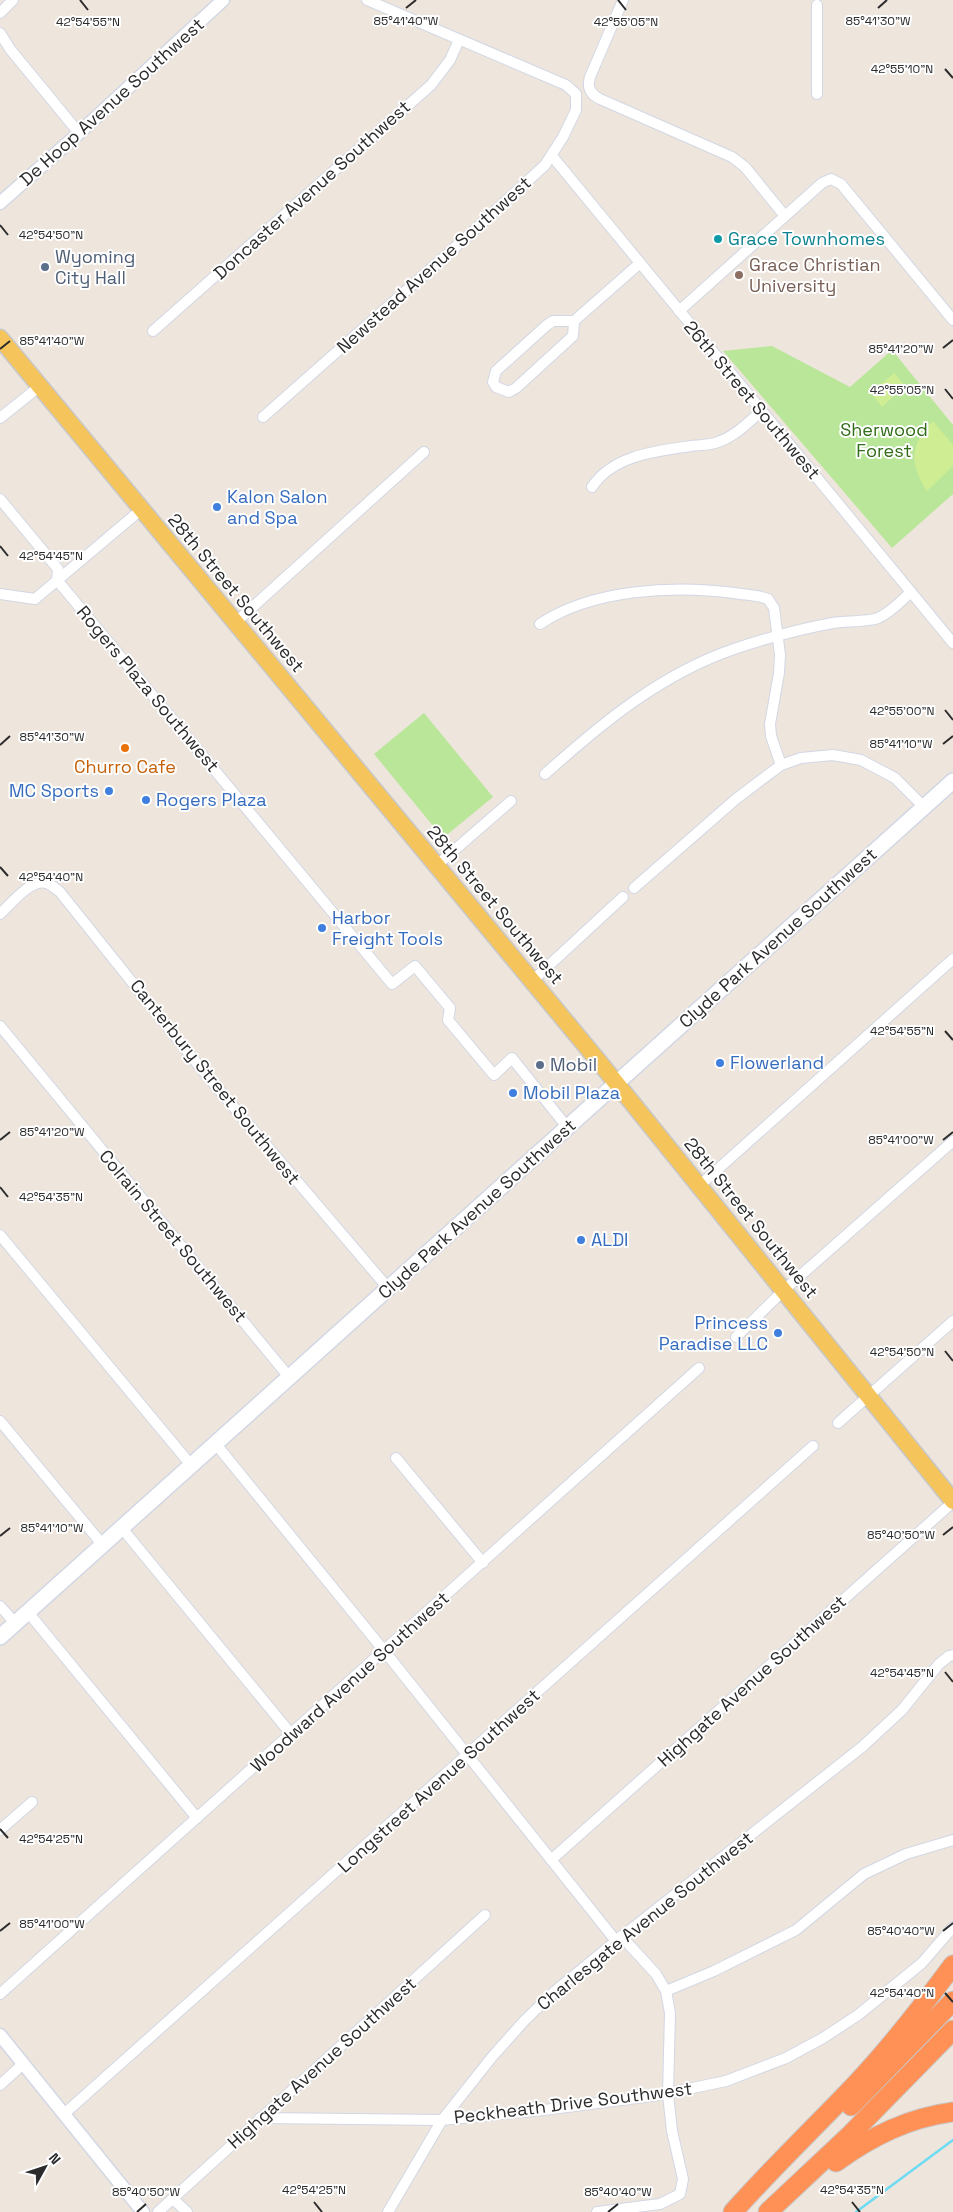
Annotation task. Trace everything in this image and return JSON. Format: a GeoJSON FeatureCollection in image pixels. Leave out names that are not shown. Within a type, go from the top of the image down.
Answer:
{"type":"FeatureCollection","features":[{"type":"Feature","properties":{"kind":"highway"},"geometry":{"type":"LineString","coordinates":[[733,2212],[768,2172],[856,2084],[925,2003],[953,1965]]}},
{"type":"Feature","properties":{"kind":"highway"},"geometry":{"type":"LineString","coordinates":[[739,2212],[849,2109],[953,2001]]}},
{"type":"Feature","properties":{"kind":"highway"},"geometry":{"type":"LineString","coordinates":[[769,2211],[849,2136],[953,2030]]}},
{"type":"Feature","properties":{"kind":"highway"},"geometry":{"type":"LineString","coordinates":[[769,2211],[872,2137],[908,2122],[953,2112]]}},
{"type":"Feature","properties":{"kind":"main road","name":"28th Street Southwest"},"geometry":{"type":"LineString","coordinates":[[0,338],[616,1083],[953,1501]]}},
{"type":"Feature","properties":{"kind":"main road","name":"Clyde Park Avenue Southwest"},"geometry":{"type":"LineString","coordinates":[[0,1637],[953,781]]}},
{"type":"Feature","properties":{"kind":"street"},"geometry":{"type":"LineString","coordinates":[[0,13],[13,0]]}},
{"type":"Feature","properties":{"kind":"street","name":"De Hoop Avenue Southwest"},"geometry":{"type":"LineString","coordinates":[[0,203],[223,0]]}},
{"type":"Feature","properties":{"kind":"street"},"geometry":{"type":"LineString","coordinates":[[367,0],[460,40]]}},
{"type":"Feature","properties":{"kind":"street"},"geometry":{"type":"LineString","coordinates":[[623,0],[590,77],[590,90],[600,99],[732,157],[744,167],[785,216]]}},
{"type":"Feature","properties":{"kind":"street"},"geometry":{"type":"LineString","coordinates":[[817,5],[817,94]]}},
{"type":"Feature","properties":{"kind":"street"},"geometry":{"type":"LineString","coordinates":[[0,33],[10,49],[79,133]]}},
{"type":"Feature","properties":{"kind":"street","name":"Newstead Avenue Southwest"},"geometry":{"type":"LineString","coordinates":[[263,417],[469,235],[538,172],[552,156],[576,110],[576,94],[566,85],[460,40]]}},
{"type":"Feature","properties":{"kind":"street","name":"Doncaster Avenue Southwest"},"geometry":{"type":"LineString","coordinates":[[153,331],[430,85],[450,60],[460,40]]}},
{"type":"Feature","properties":{"kind":"street","name":"26th Street Southwest"},"geometry":{"type":"LineString","coordinates":[[552,156],[953,643]]}},
{"type":"Feature","properties":{"kind":"street"},"geometry":{"type":"LineString","coordinates":[[679,311],[825,181],[832,179],[841,184],[953,320]]}},
{"type":"Feature","properties":{"kind":"street"},"geometry":{"type":"LineString","coordinates":[[574,321],[573,336],[516,388],[509,392],[496,388],[493,382],[496,371],[547,325],[553,322],[574,321],[639,264]]}},
{"type":"Feature","properties":{"kind":"street"},"geometry":{"type":"LineString","coordinates":[[0,418],[40,386]]}},
{"type":"Feature","properties":{"kind":"street"},"geometry":{"type":"LineString","coordinates":[[592,487],[607,471],[621,463],[650,452],[716,443],[729,437],[761,411]]}},
{"type":"Feature","properties":{"kind":"street"},"geometry":{"type":"LineString","coordinates":[[236,622],[424,452]]}},
{"type":"Feature","properties":{"kind":"street","name":"Rogers Plaza Southwest"},"geometry":{"type":"LineString","coordinates":[[0,499],[58,569],[58,580],[392,984],[415,966],[450,1008],[448,1020],[494,1075],[512,1058],[567,1127]]}},
{"type":"Feature","properties":{"kind":"street"},"geometry":{"type":"LineString","coordinates":[[0,594],[35,599],[142,510]]}},
{"type":"Feature","properties":{"kind":"street"},"geometry":{"type":"LineString","coordinates":[[540,624],[561,611],[622,595],[660,590],[704,590],[768,599],[773,606],[778,635],[779,673],[770,724],[773,746],[781,765]]}},
{"type":"Feature","properties":{"kind":"street"},"geometry":{"type":"LineString","coordinates":[[546,774],[630,703],[670,677],[716,656],[778,635],[832,623],[876,619],[884,615],[911,592]]}},
{"type":"Feature","properties":{"kind":"street"},"geometry":{"type":"LineString","coordinates":[[634,888],[736,799],[781,765],[810,756],[833,755],[861,760],[895,778],[924,807]]}},
{"type":"Feature","properties":{"kind":"street"},"geometry":{"type":"LineString","coordinates":[[436,866],[511,801]]}},
{"type":"Feature","properties":{"kind":"street","name":"Canterbury Street Southwest"},"geometry":{"type":"LineString","coordinates":[[0,914],[28,889],[39,882],[48,883],[60,892],[202,1071],[388,1288]]}},
{"type":"Feature","properties":{"kind":"street"},"geometry":{"type":"LineString","coordinates":[[532,981],[624,897]]}},
{"type":"Feature","properties":{"kind":"street"},"geometry":{"type":"LineString","coordinates":[[699,1186],[953,959]]}},
{"type":"Feature","properties":{"kind":"street","name":"Colrain Street Southwest"},"geometry":{"type":"LineString","coordinates":[[0,1026],[289,1377]]}},
{"type":"Feature","properties":{"kind":"street"},"geometry":{"type":"LineString","coordinates":[[736,1337],[784,1290],[953,1141]]}},
{"type":"Feature","properties":{"kind":"street"},"geometry":{"type":"LineString","coordinates":[[0,1235],[191,1465]]}},
{"type":"Feature","properties":{"kind":"street"},"geometry":{"type":"LineString","coordinates":[[838,1423],[953,1321]]}},
{"type":"Feature","properties":{"kind":"street","name":"Woodward Avenue Southwest"},"geometry":{"type":"LineString","coordinates":[[0,1994],[699,1368]]}},
{"type":"Feature","properties":{"kind":"street"},"geometry":{"type":"LineString","coordinates":[[0,1421],[102,1544]]}},
{"type":"Feature","properties":{"kind":"street"},"geometry":{"type":"LineString","coordinates":[[215,1443],[385,1651],[551,1860],[619,1938],[656,1974],[666,1991],[670,2013],[668,2094],[672,2131],[683,2179],[680,2194],[660,2204],[596,2212]]}},
{"type":"Feature","properties":{"kind":"street","name":"Longstreet Avenue Southwest"},"geometry":{"type":"LineString","coordinates":[[64,2114],[813,1446]]}},
{"type":"Feature","properties":{"kind":"street"},"geometry":{"type":"LineString","coordinates":[[396,1458],[483,1563]]}},
{"type":"Feature","properties":{"kind":"street","name":"Highgate Avenue Southwest"},"geometry":{"type":"LineString","coordinates":[[551,1860],[953,1501]]}},
{"type":"Feature","properties":{"kind":"street"},"geometry":{"type":"LineString","coordinates":[[121,1528],[291,1734]]}},
{"type":"Feature","properties":{"kind":"street"},"geometry":{"type":"LineString","coordinates":[[0,1606],[15,1624]]}},
{"type":"Feature","properties":{"kind":"street"},"geometry":{"type":"LineString","coordinates":[[27,1611],[197,1818]]}},
{"type":"Feature","properties":{"kind":"street","name":"Charlesgate Avenue Southwest"},"geometry":{"type":"LineString","coordinates":[[388,2212],[442,2120],[492,2057],[555,1991],[619,1938],[862,1746],[902,1710],[939,1664],[953,1655]]}},
{"type":"Feature","properties":{"kind":"street"},"geometry":{"type":"LineString","coordinates":[[0,1830],[32,1802]]}},
{"type":"Feature","properties":{"kind":"street"},"geometry":{"type":"LineString","coordinates":[[666,1991],[722,1967],[796,1930],[864,1874],[906,1854],[953,1840]]}},
{"type":"Feature","properties":{"kind":"street","name":"Highgate Avenue Southwest"},"geometry":{"type":"LineString","coordinates":[[158,2212],[485,1915]]}},
{"type":"Feature","properties":{"kind":"street","name":"Peckheath Drive Southwest"},"geometry":{"type":"LineString","coordinates":[[260,2118],[287,2120],[442,2120],[544,2110],[668,2094],[726,2081],[786,2058],[858,2016],[922,1963],[953,1927]]}},
{"type":"Feature","properties":{"kind":"street"},"geometry":{"type":"LineString","coordinates":[[0,2035],[143,2212]]}},
{"type":"Feature","properties":{"kind":"street"},"geometry":{"type":"LineString","coordinates":[[0,2084],[23,2064]]}},
{"type":"Feature","properties":{"kind":"street"},"geometry":{"type":"LineString","coordinates":[[173,2199],[187,2212]]}},
{"type":"Feature","properties":{"kind":"green space","name":"Sherwood Forest"},"geometry":{"type":"Polygon","coordinates":[[[772,346],[850,387],[892,350],[953,425],[953,494],[892,548],[723,351],[772,346]]]}},
{"type":"Feature","properties":{"kind":"green space"},"geometry":{"type":"Polygon","coordinates":[[[894,373],[905,386],[882,407],[871,393],[894,373]]]}},
{"type":"Feature","properties":{"kind":"green space"},"geometry":{"type":"Polygon","coordinates":[[[933,421],[953,445],[953,466],[927,491],[917,472],[915,454],[920,437],[933,421]]]}},
{"type":"Feature","properties":{"kind":"green space"},"geometry":{"type":"Polygon","coordinates":[[[424,713],[493,797],[443,838],[374,754],[424,713]]]}},
{"type":"Feature","properties":{"kind":"waterway"},"geometry":{"type":"LineString","coordinates":[[856,2212],[953,2140]]}},
{"type":"Feature","properties":{"kind":"place","name":"Grace Townhomes"},"geometry":{"type":"Point","coordinates":[718,239]}},
{"type":"Feature","properties":{"kind":"place","name":"Wyoming City Hall"},"geometry":{"type":"Point","coordinates":[45,267]}},
{"type":"Feature","properties":{"kind":"place","name":"Grace Christian University"},"geometry":{"type":"Point","coordinates":[739,275]}},
{"type":"Feature","properties":{"kind":"place","name":"Kalon Salon and Spa"},"geometry":{"type":"Point","coordinates":[217,507]}},
{"type":"Feature","properties":{"kind":"place","name":"Churro Cafe"},"geometry":{"type":"Point","coordinates":[125,748]}},
{"type":"Feature","properties":{"kind":"place","name":"MC Sports"},"geometry":{"type":"Point","coordinates":[109,791]}},
{"type":"Feature","properties":{"kind":"place","name":"Rogers Plaza"},"geometry":{"type":"Point","coordinates":[146,800]}},
{"type":"Feature","properties":{"kind":"place","name":"Harbor Freight Tools"},"geometry":{"type":"Point","coordinates":[322,928]}},
{"type":"Feature","properties":{"kind":"place","name":"Flowerland"},"geometry":{"type":"Point","coordinates":[720,1063]}},
{"type":"Feature","properties":{"kind":"place","name":"Mobil"},"geometry":{"type":"Point","coordinates":[540,1065]}},
{"type":"Feature","properties":{"kind":"place","name":"Mobil Plaza"},"geometry":{"type":"Point","coordinates":[513,1093]}},
{"type":"Feature","properties":{"kind":"place","name":"ALDI"},"geometry":{"type":"Point","coordinates":[581,1240]}},
{"type":"Feature","properties":{"kind":"place","name":"Princess Paradise LLC"},"geometry":{"type":"Point","coordinates":[778,1333]}}]}
